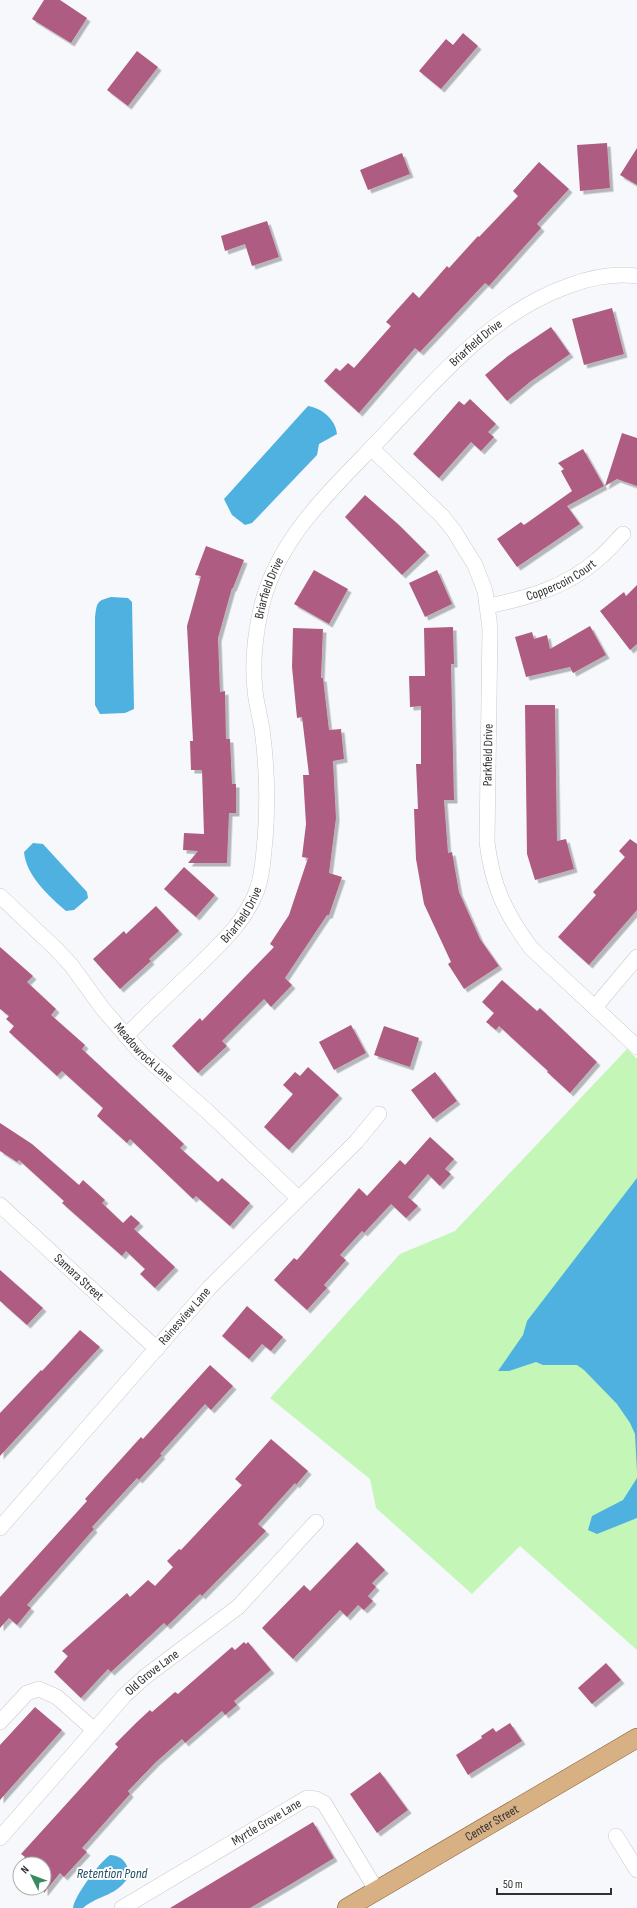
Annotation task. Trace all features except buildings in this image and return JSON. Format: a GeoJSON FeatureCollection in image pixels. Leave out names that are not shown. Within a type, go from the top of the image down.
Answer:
{"type":"FeatureCollection","features":[{"type":"Feature","properties":{"kind":"main road","name":"Center Street"},"geometry":{"type":"LineString","coordinates":[[347,1908],[637,1738]]}},
{"type":"Feature","properties":{"kind":"street","name":"Briarfield Drive"},"geometry":{"type":"LineString","coordinates":[[126,1036],[229,935],[241,921],[256,893],[261,880],[267,785],[262,728],[256,702],[254,651],[261,607],[275,569],[284,550],[297,530],[310,513],[371,448],[460,355],[482,335],[503,320],[545,295],[578,282],[598,278],[637,276]]}},
{"type":"Feature","properties":{"kind":"street","name":"Parkfield Drive"},"geometry":{"type":"LineString","coordinates":[[371,448],[442,516],[454,531],[474,565],[485,591],[490,628],[487,842],[494,882],[508,914],[530,948],[637,1047]]}},
{"type":"Feature","properties":{"kind":"street","name":"Coppercoin Court"},"geometry":{"type":"LineString","coordinates":[[488,606],[519,599],[560,585],[578,575],[597,560],[623,534]]}},
{"type":"Feature","properties":{"kind":"street","name":"Meadowrock Lane"},"geometry":{"type":"LineString","coordinates":[[0,896],[66,959],[126,1036],[142,1054],[208,1112],[298,1198]]}},
{"type":"Feature","properties":{"kind":"street"},"geometry":{"type":"LineString","coordinates":[[594,1007],[637,957]]}},
{"type":"Feature","properties":{"kind":"street","name":"Rainesview Lane"},"geometry":{"type":"LineString","coordinates":[[0,1528],[230,1266],[356,1142],[379,1114]]}},
{"type":"Feature","properties":{"kind":"street","name":"Samara Street"},"geometry":{"type":"LineString","coordinates":[[0,1206],[157,1349]]}},
{"type":"Feature","properties":{"kind":"street","name":"Old Grove Lane"},"geometry":{"type":"LineString","coordinates":[[0,1838],[93,1729],[125,1695],[146,1676],[238,1607],[316,1522]]}},
{"type":"Feature","properties":{"kind":"street"},"geometry":{"type":"LineString","coordinates":[[0,1722],[27,1693],[39,1689],[57,1697],[93,1729]]}},
{"type":"Feature","properties":{"kind":"street","name":"Myrtle Grove Lane"},"geometry":{"type":"LineString","coordinates":[[122,1908],[307,1798],[316,1799],[324,1804],[377,1890]]}},
{"type":"Feature","properties":{"kind":"street"},"geometry":{"type":"LineString","coordinates":[[616,1836],[637,1870]]}},
{"type":"Feature","properties":{"kind":"green space"},"geometry":{"type":"Polygon","coordinates":[[[627,1049],[637,1059],[637,1650],[520,1546],[472,1594],[376,1508],[370,1479],[270,1398],[400,1254],[455,1231],[627,1049]]]}},
{"type":"Feature","properties":{"kind":"water"},"geometry":{"type":"Polygon","coordinates":[[[308,406],[323,412],[334,424],[337,434],[319,444],[317,455],[252,523],[245,525],[232,515],[224,499],[308,406]]]}},
{"type":"Feature","properties":{"kind":"water"},"geometry":{"type":"Polygon","coordinates":[[[111,597],[128,598],[132,602],[134,709],[125,713],[100,714],[95,705],[95,618],[98,603],[111,597]]]}},
{"type":"Feature","properties":{"kind":"water"},"geometry":{"type":"Polygon","coordinates":[[[33,843],[43,844],[87,892],[88,898],[74,910],[66,911],[46,893],[34,878],[29,869],[24,852],[33,843]]]}},
{"type":"Feature","properties":{"kind":"water"},"geometry":{"type":"Polygon","coordinates":[[[637,1178],[637,1472],[635,1434],[630,1423],[617,1404],[584,1370],[577,1365],[543,1365],[536,1362],[509,1371],[498,1371],[523,1335],[527,1321],[637,1178]]]}},
{"type":"Feature","properties":{"kind":"water"},"geometry":{"type":"Polygon","coordinates":[[[637,1478],[637,1518],[597,1534],[588,1530],[592,1516],[623,1500],[637,1478]]]}},
{"type":"Feature","properties":{"kind":"water","name":"Retention Pond"},"geometry":{"type":"Polygon","coordinates":[[[110,1855],[121,1858],[127,1866],[130,1874],[120,1887],[114,1891],[89,1903],[83,1908],[73,1908],[78,1895],[88,1880],[110,1855]]]}}]}
